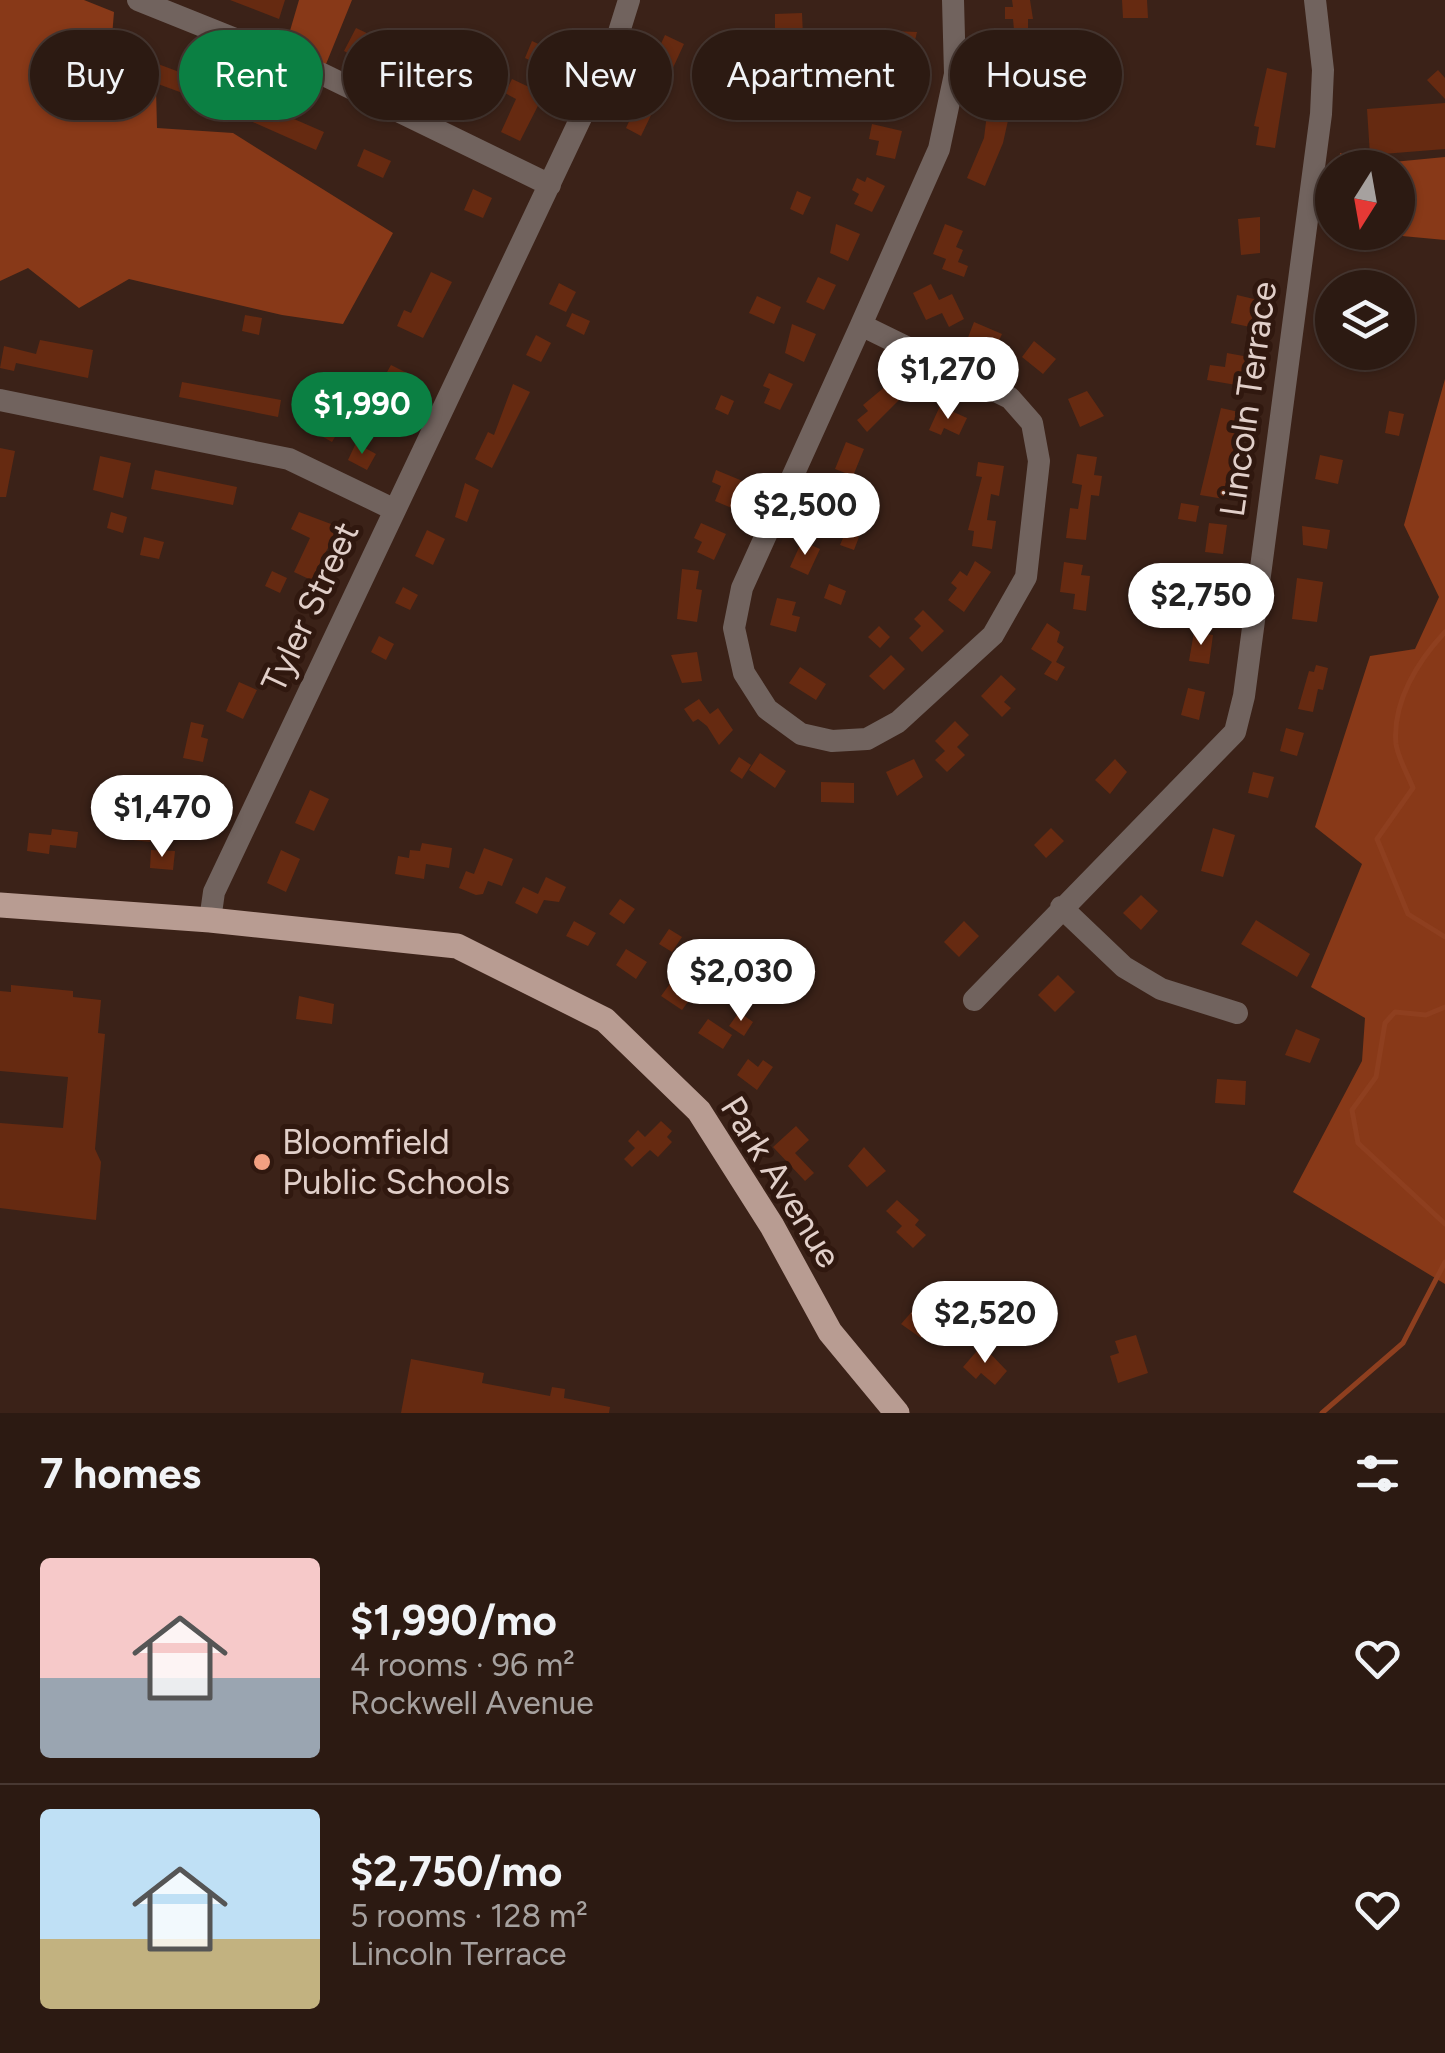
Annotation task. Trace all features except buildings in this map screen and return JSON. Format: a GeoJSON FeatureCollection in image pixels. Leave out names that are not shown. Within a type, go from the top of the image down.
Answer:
{"type":"FeatureCollection","features":[{"type":"Feature","properties":{"kind":"main road","name":"Park Avenue"},"geometry":{"type":"LineString","coordinates":[[0,905],[210,920],[457,946],[606,1020],[700,1111],[772,1226],[830,1332],[896,1413]]}},
{"type":"Feature","properties":{"kind":"street"},"geometry":{"type":"LineString","coordinates":[[138,0],[322,74],[550,184]]}},
{"type":"Feature","properties":{"kind":"street","name":"Tyler Street"},"geometry":{"type":"LineString","coordinates":[[210,920],[214,892],[550,184],[623,26],[629,0]]}},
{"type":"Feature","properties":{"kind":"street"},"geometry":{"type":"LineString","coordinates":[[861,325],[1010,398],[1032,424],[1039,460],[1026,578],[993,634],[898,722],[867,739],[832,741],[801,734],[767,708],[744,674],[734,628],[742,588],[939,149],[955,74],[953,0]]}},
{"type":"Feature","properties":{"kind":"street","name":"Lincoln Terrace"},"geometry":{"type":"LineString","coordinates":[[974,1000],[1235,732],[1244,696],[1322,114],[1323,70],[1315,0]]}},
{"type":"Feature","properties":{"kind":"street"},"geometry":{"type":"LineString","coordinates":[[0,400],[289,458],[394,510]]}},
{"type":"Feature","properties":{"kind":"street"},"geometry":{"type":"LineString","coordinates":[[1061,908],[1124,967],[1161,989],[1237,1013]]}},
{"type":"Feature","properties":{"kind":"shaded area"},"geometry":{"type":"Polygon","coordinates":[[[0,0],[84,0],[114,12],[113,30],[30,30],[30,120],[157,120],[157,128],[233,133],[393,233],[343,324],[282,315],[129,279],[79,308],[28,268],[0,281],[0,0]]]}},
{"type":"Feature","properties":{"kind":"shaded area"},"geometry":{"type":"Polygon","coordinates":[[[299,0],[352,0],[323,72],[323,30],[290,30],[299,0]]]}},
{"type":"Feature","properties":{"kind":"shaded area"},"geometry":{"type":"Polygon","coordinates":[[[1445,157],[1445,240],[1415,237],[1415,160],[1445,157]]]}},
{"type":"Feature","properties":{"kind":"shaded area"},"geometry":{"type":"Polygon","coordinates":[[[1445,379],[1445,1284],[1293,1192],[1362,1061],[1365,1018],[1311,987],[1362,864],[1315,827],[1370,656],[1415,649],[1439,597],[1404,525],[1445,379]]]}},
{"type":"Feature","properties":{"kind":"waterway"},"geometry":{"type":"LineString","coordinates":[[1445,632],[1417,669],[1398,713],[1396,744],[1413,788],[1377,839],[1408,914],[1445,937]]}},
{"type":"Feature","properties":{"kind":"waterway"},"geometry":{"type":"LineString","coordinates":[[1445,1007],[1426,1015],[1395,1012],[1385,1023],[1376,1077],[1352,1110],[1358,1143],[1445,1224]]}},
{"type":"Feature","properties":{"kind":"waterway"},"geometry":{"type":"LineString","coordinates":[[1322,1413],[1403,1343],[1445,1262]]}},
{"type":"Feature","properties":{"kind":"place","name":"Bloomfield Public Schools"},"geometry":{"type":"Point","coordinates":[262,1162]}}]}
